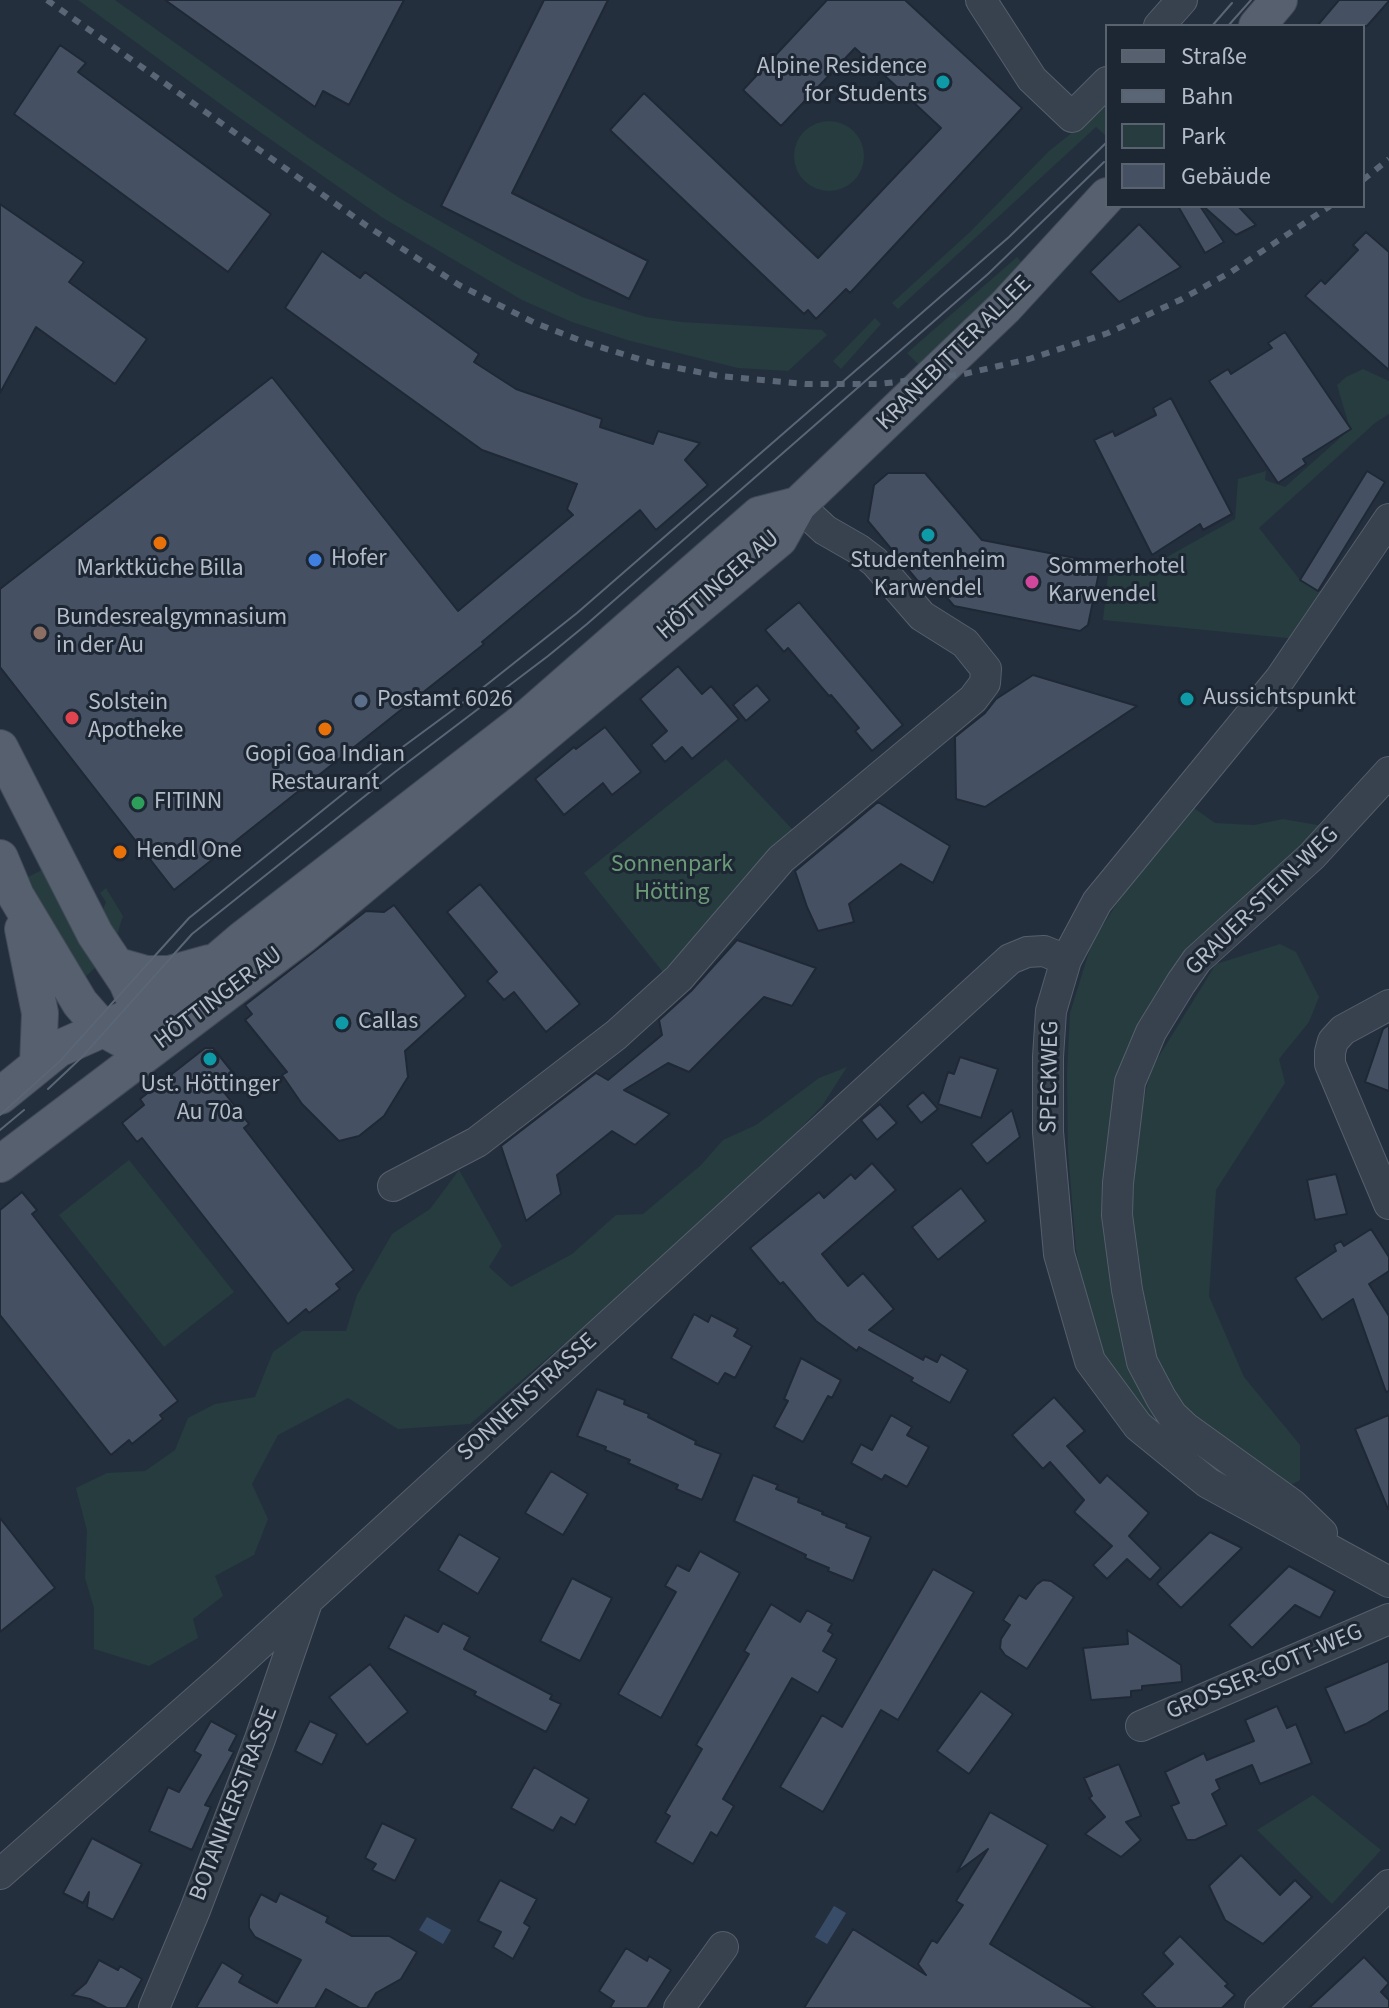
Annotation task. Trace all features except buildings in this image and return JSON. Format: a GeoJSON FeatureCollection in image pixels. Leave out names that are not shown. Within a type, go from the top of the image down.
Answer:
{"type":"FeatureCollection","features":[{"type":"Feature","properties":{"kind":"main road"},"geometry":{"type":"LineString","coordinates":[[1259,24],[1279,0]]}},
{"type":"Feature","properties":{"kind":"main road","name":"KRANEBITTER ALLEE"},"geometry":{"type":"LineString","coordinates":[[798,505],[1005,307],[1105,198]]}},
{"type":"Feature","properties":{"kind":"main road","name":"HÖTTINGER AU"},"geometry":{"type":"LineString","coordinates":[[0,1164],[218,960],[519,725],[759,515],[798,505]]}},
{"type":"Feature","properties":{"kind":"main road","name":"HÖTTINGER AU"},"geometry":{"type":"LineString","coordinates":[[132,1042],[179,1031],[304,934],[779,539],[798,505]]}},
{"type":"Feature","properties":{"kind":"main road"},"geometry":{"type":"LineString","coordinates":[[0,748],[95,934],[118,966],[132,1042],[102,1028],[80,1003],[16,896],[0,858]]}},
{"type":"Feature","properties":{"kind":"main road"},"geometry":{"type":"LineString","coordinates":[[16,896],[40,1013],[38,1064]]}},
{"type":"Feature","properties":{"kind":"main road"},"geometry":{"type":"LineString","coordinates":[[118,966],[146,974],[169,974],[218,960]]}},
{"type":"Feature","properties":{"kind":"main road"},"geometry":{"type":"LineString","coordinates":[[0,1096],[58,1049],[102,1028]]}},
{"type":"Feature","properties":{"kind":"street"},"geometry":{"type":"LineString","coordinates":[[981,0],[1032,79],[1072,117],[1105,84]]}},
{"type":"Feature","properties":{"kind":"street"},"geometry":{"type":"LineString","coordinates":[[1161,24],[1182,0]]}},
{"type":"Feature","properties":{"kind":"street"},"geometry":{"type":"LineString","coordinates":[[393,1186],[477,1142],[616,1035],[679,978],[781,859],[973,699],[985,683],[986,669],[965,643],[922,616],[875,562],[825,530],[798,505]]}},
{"type":"Feature","properties":{"kind":"street","name":"SPECKWEG"},"geometry":{"type":"LineString","coordinates":[[1389,519],[1280,679],[1097,902],[1066,960],[1051,1011],[1048,1057],[1048,1132],[1059,1254],[1090,1361],[1138,1426],[1208,1483],[1389,1582]]}},
{"type":"Feature","properties":{"kind":"street","name":"GRAUER-STEIN-WEG"},"geometry":{"type":"LineString","coordinates":[[1353,1562],[1293,1505],[1172,1415],[1142,1362],[1123,1265],[1118,1199],[1130,1082],[1143,1049],[1170,999],[1197,960],[1312,856],[1389,772]]}},
{"type":"Feature","properties":{"kind":"street","name":"SONNENSTRASSE"},"geometry":{"type":"LineString","coordinates":[[0,1874],[229,1672],[1010,959],[1027,952],[1044,951],[1066,960]]}},
{"type":"Feature","properties":{"kind":"street"},"geometry":{"type":"LineString","coordinates":[[1389,1005],[1358,1021],[1333,1041],[1330,1064],[1389,1204]]}},
{"type":"Feature","properties":{"kind":"street","name":"BOTANIKERSTRASSE"},"geometry":{"type":"LineString","coordinates":[[154,2008],[260,1739],[309,1597]]}},
{"type":"Feature","properties":{"kind":"street","name":"GROSSER-GOTT-WEG"},"geometry":{"type":"LineString","coordinates":[[1141,1726],[1389,1619]]}},
{"type":"Feature","properties":{"kind":"street"},"geometry":{"type":"LineString","coordinates":[[1260,2008],[1389,1885]]}},
{"type":"Feature","properties":{"kind":"street"},"geometry":{"type":"LineString","coordinates":[[683,2007],[723,1947]]}},
{"type":"Feature","properties":{"kind":"green space"},"geometry":{"type":"Polygon","coordinates":[[[78,0],[115,0],[313,141],[401,199],[516,264],[582,297],[646,317],[681,322],[822,330],[827,335],[788,371],[738,368],[627,340],[572,322],[522,300],[383,218],[78,0]]]}},
{"type":"Feature","properties":{"kind":"green space"},"geometry":{"type":"Polygon","coordinates":[[[1105,107],[1105,135],[1096,127],[898,309],[892,303],[970,232],[1049,151],[1105,107]]]}},
{"type":"Feature","properties":{"kind":"green space"},"geometry":{"type":"Polygon","coordinates":[[[829,121],[854,131],[864,156],[854,181],[829,191],[804,181],[794,156],[804,131],[829,121]]]}},
{"type":"Feature","properties":{"kind":"green space"},"geometry":{"type":"Polygon","coordinates":[[[1017,257],[1024,265],[922,368],[907,353],[1017,257]]]}},
{"type":"Feature","properties":{"kind":"green space"},"geometry":{"type":"Polygon","coordinates":[[[875,318],[881,324],[841,369],[833,361],[875,318]]]}},
{"type":"Feature","properties":{"kind":"green space"},"geometry":{"type":"Polygon","coordinates":[[[1363,369],[1389,381],[1389,414],[1375,423],[1259,528],[1300,580],[1322,592],[1297,639],[1103,620],[1108,575],[1149,567],[1235,519],[1238,479],[1266,471],[1265,480],[1285,487],[1350,429],[1337,385],[1363,369]]]}},
{"type":"Feature","properties":{"kind":"green space","name":"Sonnenpark Hötting"},"geometry":{"type":"Polygon","coordinates":[[[726,759],[794,831],[666,976],[584,873],[726,759]]]}},
{"type":"Feature","properties":{"kind":"green space"},"geometry":{"type":"Polygon","coordinates":[[[1194,808],[1215,823],[1254,825],[1283,819],[1323,826],[1255,900],[1119,1095],[1137,1369],[1273,1502],[1207,1465],[1150,1419],[1110,1369],[1089,1320],[1076,1250],[1068,1152],[1070,1013],[1092,942],[1151,851],[1194,808]]]}},
{"type":"Feature","properties":{"kind":"green space"},"geometry":{"type":"Polygon","coordinates":[[[44,869],[99,964],[82,980],[28,877],[44,869]]]}},
{"type":"Feature","properties":{"kind":"green space"},"geometry":{"type":"Polygon","coordinates":[[[106,888],[123,916],[117,935],[102,912],[106,902],[100,893],[106,888]]]}},
{"type":"Feature","properties":{"kind":"green space"},"geometry":{"type":"Polygon","coordinates":[[[1280,944],[1296,952],[1319,997],[1309,1022],[1279,1059],[1285,1083],[1216,1190],[1209,1296],[1244,1377],[1300,1445],[1300,1480],[1285,1488],[1197,1428],[1152,1358],[1131,1222],[1138,1124],[1151,1069],[1216,964],[1280,944]]]}},
{"type":"Feature","properties":{"kind":"green space"},"geometry":{"type":"Polygon","coordinates":[[[847,1067],[822,1106],[771,1159],[577,1333],[470,1424],[398,1429],[348,1398],[278,1435],[252,1484],[268,1519],[254,1555],[215,1576],[223,1596],[193,1619],[198,1638],[149,1666],[94,1649],[94,1608],[85,1578],[87,1531],[76,1488],[107,1473],[145,1471],[175,1450],[188,1418],[215,1404],[255,1397],[273,1352],[302,1331],[346,1331],[357,1295],[392,1234],[430,1209],[459,1170],[502,1246],[489,1267],[511,1287],[572,1254],[616,1215],[643,1214],[701,1165],[723,1140],[756,1125],[819,1078],[847,1067]]]}},
{"type":"Feature","properties":{"kind":"green space"},"geometry":{"type":"Polygon","coordinates":[[[129,1160],[234,1292],[164,1347],[59,1215],[129,1160]]]}},
{"type":"Feature","properties":{"kind":"green space"},"geometry":{"type":"Polygon","coordinates":[[[1313,1795],[1381,1850],[1332,1904],[1257,1830],[1313,1795]]]}},
{"type":"Feature","properties":{"kind":"water"},"geometry":{"type":"Polygon","coordinates":[[[834,1906],[846,1913],[827,1944],[815,1937],[834,1906]]]}},
{"type":"Feature","properties":{"kind":"water"},"geometry":{"type":"Polygon","coordinates":[[[427,1917],[451,1930],[443,1944],[419,1930],[427,1917]]]}},
{"type":"Feature","properties":{"kind":"tram line"},"geometry":{"type":"LineString","coordinates":[[1230,24],[1251,0]]}},
{"type":"Feature","properties":{"kind":"tram line"},"geometry":{"type":"LineString","coordinates":[[1214,24],[1232,3]]}},
{"type":"Feature","properties":{"kind":"tram line"},"geometry":{"type":"LineString","coordinates":[[0,1115],[59,1062],[189,918],[385,760],[577,613],[1009,237],[1105,144]]}},
{"type":"Feature","properties":{"kind":"tram line"},"geometry":{"type":"LineString","coordinates":[[48,1089],[82,1057],[192,934],[587,624],[988,274],[1104,162]]}},
{"type":"Feature","properties":{"kind":"tram line"},"geometry":{"type":"LineString","coordinates":[[0,1130],[24,1110]]}},
{"type":"Feature","properties":{"kind":"railway"},"geometry":{"type":"LineString","coordinates":[[47,0],[367,226],[459,285],[535,323],[587,343],[652,363],[719,376],[805,384],[879,384],[964,374],[1029,359],[1108,333],[1180,300],[1231,272],[1327,208]]}},
{"type":"Feature","properties":{"kind":"railway"},"geometry":{"type":"LineString","coordinates":[[1365,178],[1389,159]]}},
{"type":"Feature","properties":{"kind":"place","name":"Alpine Residence for Students"},"geometry":{"type":"Point","coordinates":[943,82]}},
{"type":"Feature","properties":{"kind":"place","name":"Studentenheim Karwendel"},"geometry":{"type":"Point","coordinates":[928,535]}},
{"type":"Feature","properties":{"kind":"place","name":"Marktküche Billa"},"geometry":{"type":"Point","coordinates":[160,543]}},
{"type":"Feature","properties":{"kind":"place","name":"Hofer"},"geometry":{"type":"Point","coordinates":[315,560]}},
{"type":"Feature","properties":{"kind":"place","name":"Sommerhotel Karwendel"},"geometry":{"type":"Point","coordinates":[1032,582]}},
{"type":"Feature","properties":{"kind":"place","name":"Bundesrealgymnasium in der Au"},"geometry":{"type":"Point","coordinates":[40,633]}},
{"type":"Feature","properties":{"kind":"place","name":"Aussichtspunkt"},"geometry":{"type":"Point","coordinates":[1187,699]}},
{"type":"Feature","properties":{"kind":"place","name":"Postamt 6026"},"geometry":{"type":"Point","coordinates":[361,701]}},
{"type":"Feature","properties":{"kind":"place","name":"Solstein Apotheke"},"geometry":{"type":"Point","coordinates":[72,718]}},
{"type":"Feature","properties":{"kind":"place","name":"Gopi Goa Indian Restaurant"},"geometry":{"type":"Point","coordinates":[325,729]}},
{"type":"Feature","properties":{"kind":"place","name":"FITINN"},"geometry":{"type":"Point","coordinates":[138,803]}},
{"type":"Feature","properties":{"kind":"place","name":"Hendl One"},"geometry":{"type":"Point","coordinates":[120,852]}},
{"type":"Feature","properties":{"kind":"place","name":"Callas"},"geometry":{"type":"Point","coordinates":[342,1023]}},
{"type":"Feature","properties":{"kind":"place","name":"Ust. Höttinger Au 70a"},"geometry":{"type":"Point","coordinates":[210,1059]}}]}
